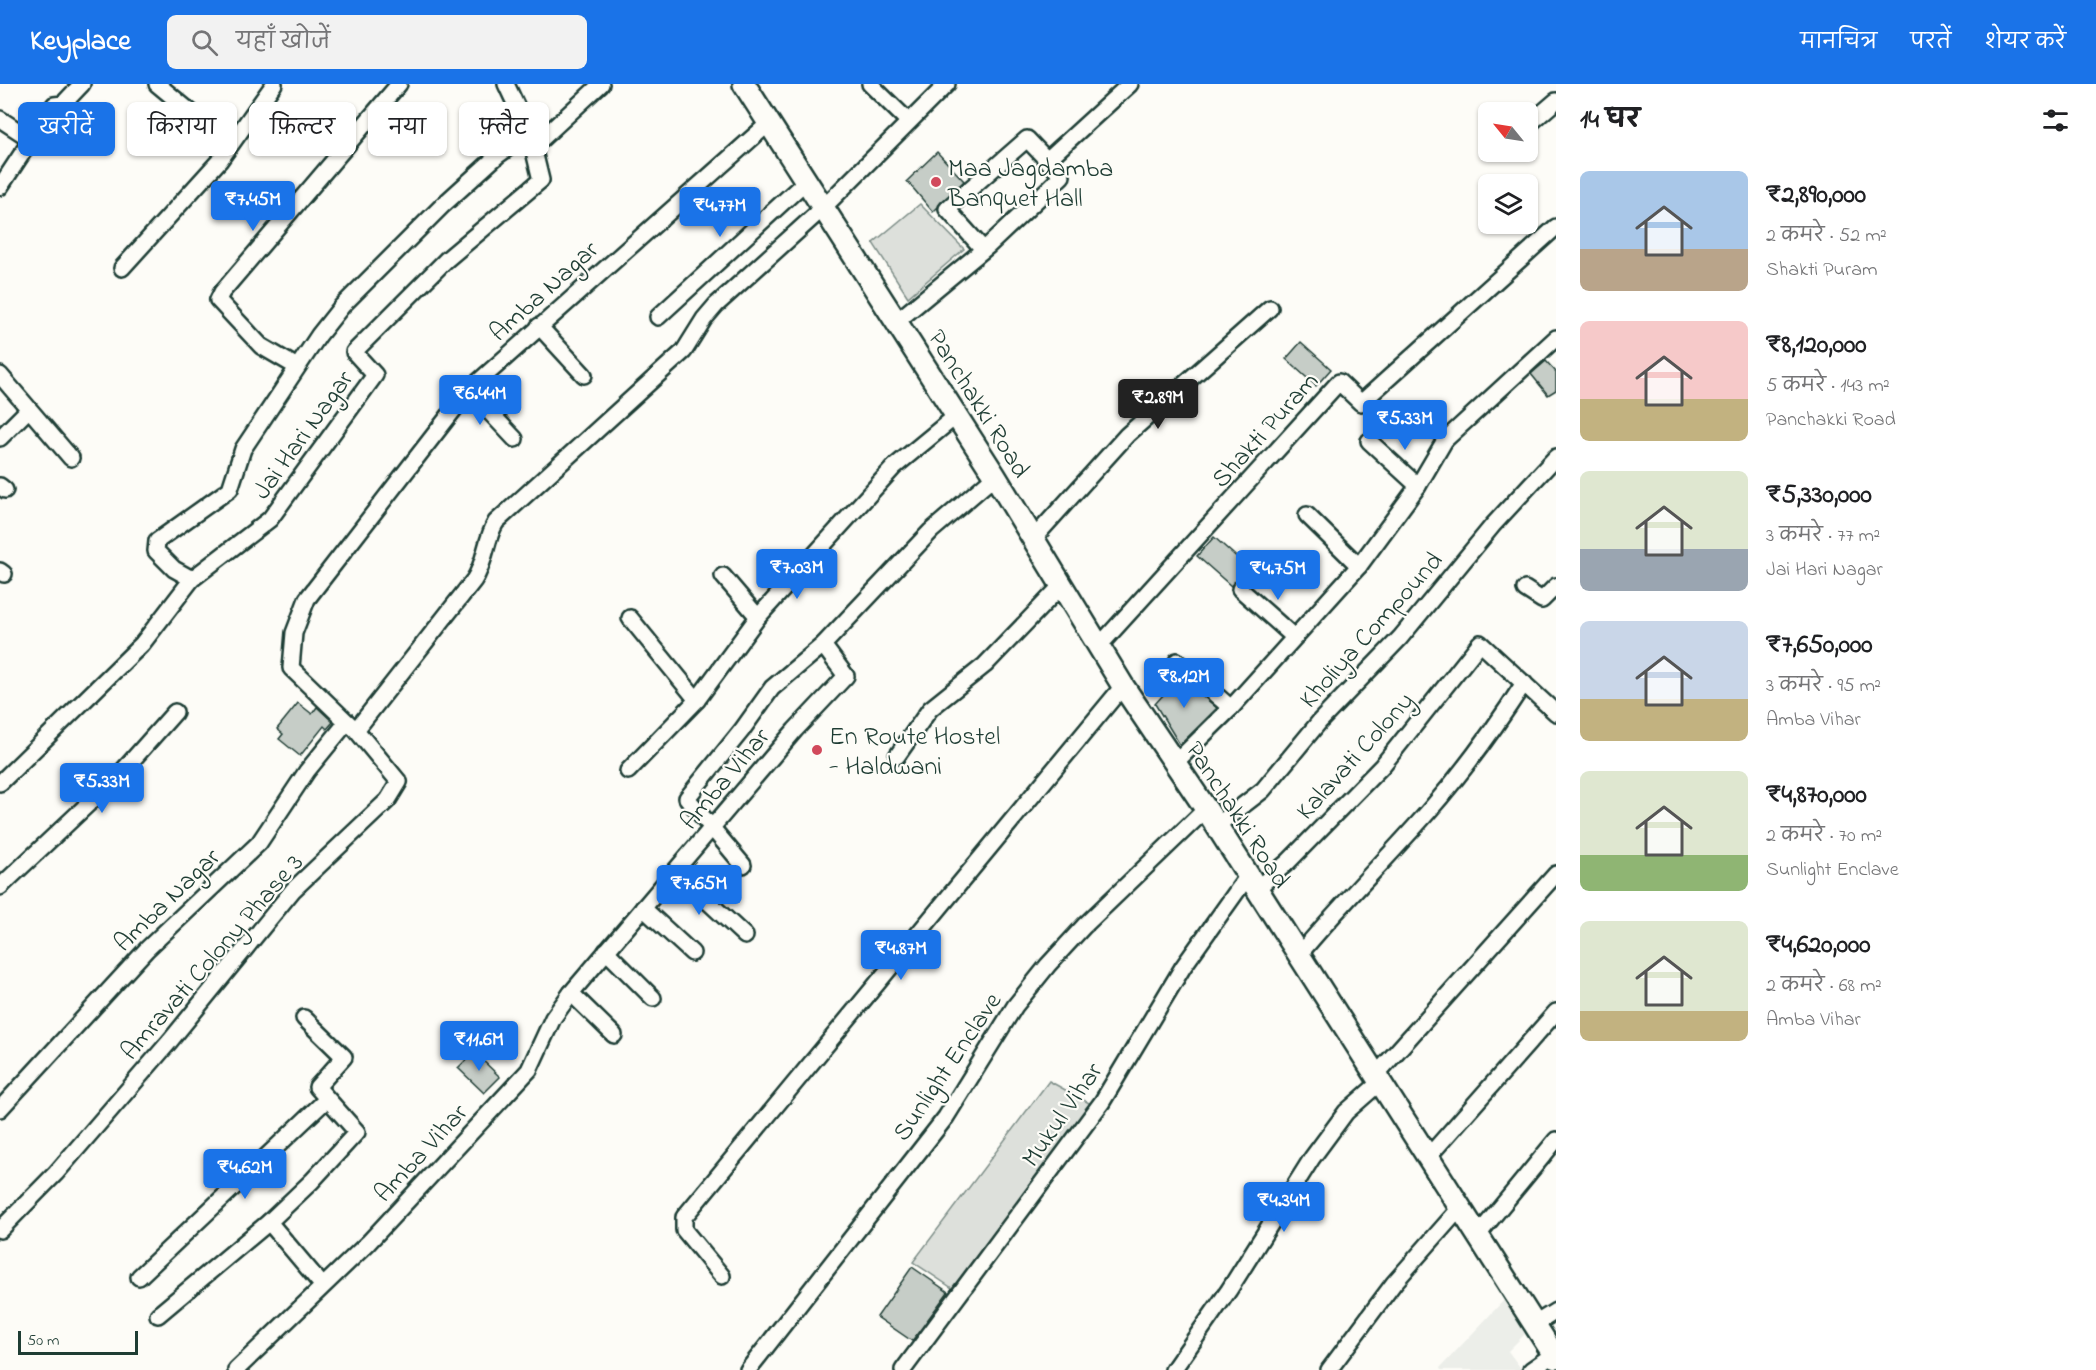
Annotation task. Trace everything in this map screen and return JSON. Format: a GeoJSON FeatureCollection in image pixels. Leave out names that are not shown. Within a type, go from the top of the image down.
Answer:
{"type":"FeatureCollection","features":[{"type":"Feature","properties":{"kind":"main road","name":"Panchakki Road"},"geometry":{"type":"LineString","coordinates":[[744,84],[995,476],[1123,686],[1175,763],[1555,1356]]}},
{"type":"Feature","properties":{"kind":"street"},"geometry":{"type":"LineString","coordinates":[[65,102],[82,84]]}},
{"type":"Feature","properties":{"kind":"street"},"geometry":{"type":"LineString","coordinates":[[157,84],[179,102]]}},
{"type":"Feature","properties":{"kind":"street"},"geometry":{"type":"LineString","coordinates":[[122,268],[220,160],[274,84]]}},
{"type":"Feature","properties":{"kind":"street"},"geometry":{"type":"LineString","coordinates":[[297,367],[261,346],[218,300],[222,292],[399,84]]}},
{"type":"Feature","properties":{"kind":"street"},"geometry":{"type":"LineString","coordinates":[[506,84],[514,102]]}},
{"type":"Feature","properties":{"kind":"street"},"geometry":{"type":"LineString","coordinates":[[549,126],[601,84]]}},
{"type":"Feature","properties":{"kind":"street"},"geometry":{"type":"LineString","coordinates":[[870,84],[908,121]]}},
{"type":"Feature","properties":{"kind":"street"},"geometry":{"type":"LineString","coordinates":[[352,726],[474,580],[482,568],[491,530],[496,522],[684,351],[704,319],[716,305],[822,209],[947,84]]}},
{"type":"Feature","properties":{"kind":"street"},"geometry":{"type":"LineString","coordinates":[[1047,160],[1130,84]]}},
{"type":"Feature","properties":{"kind":"street"},"geometry":{"type":"LineString","coordinates":[[1538,116],[1556,100]]}},
{"type":"Feature","properties":{"kind":"street"},"geometry":{"type":"LineString","coordinates":[[0,118],[18,130]]}},
{"type":"Feature","properties":{"kind":"street","name":"Amba Nagar"},"geometry":{"type":"LineString","coordinates":[[0,1109],[147,949],[259,843],[307,771],[352,726],[291,668],[294,633],[307,599],[469,390],[769,123]]}},
{"type":"Feature","properties":{"kind":"street"},"geometry":{"type":"LineString","coordinates":[[896,322],[983,249],[1062,176],[1027,139],[947,209],[983,249]]}},
{"type":"Feature","properties":{"kind":"street"},"geometry":{"type":"LineString","coordinates":[[0,188],[21,156]]}},
{"type":"Feature","properties":{"kind":"street"},"geometry":{"type":"LineString","coordinates":[[192,579],[174,569],[156,551],[155,545],[230,489],[243,449],[297,367],[342,306],[443,205],[497,156]]}},
{"type":"Feature","properties":{"kind":"street","name":"Jai Hari Nagar"},"geometry":{"type":"LineString","coordinates":[[0,783],[142,644],[192,579],[270,519],[375,375],[354,352],[446,260],[541,180],[535,156]]}},
{"type":"Feature","properties":{"kind":"street"},"geometry":{"type":"LineString","coordinates":[[658,317],[805,182]]}},
{"type":"Feature","properties":{"kind":"street","name":"Shakti Puram"},"geometry":{"type":"LineString","coordinates":[[1099,645],[1339,382],[1361,403],[1556,227]]}},
{"type":"Feature","properties":{"kind":"street"},"geometry":{"type":"LineString","coordinates":[[1033,539],[1127,435],[1270,308]]}},
{"type":"Feature","properties":{"kind":"street"},"geometry":{"type":"LineString","coordinates":[[539,326],[584,375]]}},
{"type":"Feature","properties":{"kind":"street"},"geometry":{"type":"LineString","coordinates":[[1175,763],[1231,708],[1359,566],[1418,486],[1445,441],[1556,338]]}},
{"type":"Feature","properties":{"kind":"street"},"geometry":{"type":"LineString","coordinates":[[0,375],[71,458]]}},
{"type":"Feature","properties":{"kind":"street"},"geometry":{"type":"LineString","coordinates":[[469,390],[515,439]]}},
{"type":"Feature","properties":{"kind":"street"},"geometry":{"type":"LineString","coordinates":[[0,438],[28,410]]}},
{"type":"Feature","properties":{"kind":"street"},"geometry":{"type":"LineString","coordinates":[[628,771],[697,700],[758,617],[894,466],[956,416]]}},
{"type":"Feature","properties":{"kind":"street"},"geometry":{"type":"LineString","coordinates":[[1369,441],[1418,486]]}},
{"type":"Feature","properties":{"kind":"street","name":"Kholiya Compound"},"geometry":{"type":"LineString","coordinates":[[1210,818],[1263,790],[1320,722],[1400,638],[1493,525],[1556,457]]}},
{"type":"Feature","properties":{"kind":"street"},"geometry":{"type":"LineString","coordinates":[[743,866],[687,798],[742,730],[772,688],[824,645],[931,531],[995,476]]}},
{"type":"Feature","properties":{"kind":"street"},"geometry":{"type":"LineString","coordinates":[[1307,515],[1359,566]]}},
{"type":"Feature","properties":{"kind":"street"},"geometry":{"type":"LineString","coordinates":[[723,576],[758,617]]}},
{"type":"Feature","properties":{"kind":"street"},"geometry":{"type":"LineString","coordinates":[[897,756],[930,709],[985,665],[1062,585]]}},
{"type":"Feature","properties":{"kind":"street"},"geometry":{"type":"LineString","coordinates":[[1525,590],[1542,600],[1556,586]]}},
{"type":"Feature","properties":{"kind":"street"},"geometry":{"type":"LineString","coordinates":[[1240,589],[1294,637]]}},
{"type":"Feature","properties":{"kind":"street"},"geometry":{"type":"LineString","coordinates":[[630,618],[697,700]]}},
{"type":"Feature","properties":{"kind":"street","name":"Kalavati Colony"},"geometry":{"type":"LineString","coordinates":[[1251,883],[1288,862],[1382,766],[1480,643],[1524,683]]}},
{"type":"Feature","properties":{"kind":"street","name":"Amba Vihar"},"geometry":{"type":"LineString","coordinates":[[236,1370],[368,1243],[529,1070],[553,1018],[571,993],[795,730],[846,676],[824,645]]}},
{"type":"Feature","properties":{"kind":"street"},"geometry":{"type":"LineString","coordinates":[[1177,661],[1231,708]]}},
{"type":"Feature","properties":{"kind":"street"},"geometry":{"type":"LineString","coordinates":[[1298,956],[1333,913],[1429,812],[1499,722],[1524,683],[1556,713]]}},
{"type":"Feature","properties":{"kind":"street"},"geometry":{"type":"LineString","coordinates":[[722,1276],[684,1230],[684,1217],[1123,686]]}},
{"type":"Feature","properties":{"kind":"street"},"geometry":{"type":"LineString","coordinates":[[0,887],[120,774],[175,712]]}},
{"type":"Feature","properties":{"kind":"street","name":"Amravati Colony Phase 3"},"geometry":{"type":"LineString","coordinates":[[0,1230],[56,1173],[132,1085],[293,890],[388,800],[399,782],[352,726]]}},
{"type":"Feature","properties":{"kind":"street","name":"Sunlight Enclave"},"geometry":{"type":"LineString","coordinates":[[748,1370],[946,1117],[1015,1006],[1048,964],[1084,926],[1210,818]]}},
{"type":"Feature","properties":{"kind":"street"},"geometry":{"type":"LineString","coordinates":[[676,872],[745,936]]}},
{"type":"Feature","properties":{"kind":"street"},"geometry":{"type":"LineString","coordinates":[[1173,1370],[1229,1290],[1312,1158],[1346,1112],[1556,874]]}},
{"type":"Feature","properties":{"kind":"street","name":"Mukul Vihar"},"geometry":{"type":"LineString","coordinates":[[903,1370],[1102,1102],[1183,967],[1251,883]]}},
{"type":"Feature","properties":{"kind":"street"},"geometry":{"type":"LineString","coordinates":[[642,908],[692,953]]}},
{"type":"Feature","properties":{"kind":"street"},"geometry":{"type":"LineString","coordinates":[[606,951],[653,998]]}},
{"type":"Feature","properties":{"kind":"street"},"geometry":{"type":"LineString","coordinates":[[571,993],[614,1035]]}},
{"type":"Feature","properties":{"kind":"street"},"geometry":{"type":"LineString","coordinates":[[1428,1156],[1556,1012]]}},
{"type":"Feature","properties":{"kind":"street"},"geometry":{"type":"LineString","coordinates":[[158,1315],[269,1222],[312,1181],[357,1132],[317,1087],[344,1057],[304,1018]]}},
{"type":"Feature","properties":{"kind":"street"},"geometry":{"type":"LineString","coordinates":[[139,1277],[327,1098]]}},
{"type":"Feature","properties":{"kind":"street"},"geometry":{"type":"LineString","coordinates":[[1478,1235],[1556,1140]]}},
{"type":"Feature","properties":{"kind":"street"},"geometry":{"type":"LineString","coordinates":[[1329,1370],[1394,1283],[1460,1208]]}},
{"type":"Feature","properties":{"kind":"street"},"geometry":{"type":"LineString","coordinates":[[269,1222],[322,1285]]}},
{"type":"Feature","properties":{"kind":"street"},"geometry":{"type":"LineString","coordinates":[[1534,1324],[1556,1311]]}},
{"type":"Feature","properties":{"kind":"street"},"geometry":{"type":"LineString","coordinates":[[1531,1370],[1555,1356]]}},
{"type":"Feature","properties":{"kind":"shaded area"},"geometry":{"type":"Polygon","coordinates":[[[920,204],[964,249],[908,297],[873,243],[920,204]]]}},
{"type":"Feature","properties":{"kind":"shaded area"},"geometry":{"type":"Polygon","coordinates":[[[1049,1081],[1091,1104],[952,1288],[913,1262],[1049,1081]]]}},
{"type":"Feature","properties":{"kind":"shaded area"},"geometry":{"type":"Polygon","coordinates":[[[1504,1300],[1525,1334],[1508,1351],[1522,1370],[1441,1370],[1440,1368],[1504,1300]]]}},
{"type":"Feature","properties":{"kind":"building","name":"Maa Jagdamba Banquet Hall"},"geometry":{"type":"Polygon","coordinates":[[[937,152],[964,181],[933,212],[907,181],[937,152]]]}},
{"type":"Feature","properties":{"kind":"building"},"geometry":{"type":"Polygon","coordinates":[[[1301,342],[1331,369],[1316,386],[1286,359],[1301,342]]]}},
{"type":"Feature","properties":{"kind":"building"},"geometry":{"type":"Polygon","coordinates":[[[1546,361],[1556,372],[1556,390],[1548,395],[1531,374],[1546,361]]]}},
{"type":"Feature","properties":{"kind":"building"},"geometry":{"type":"Polygon","coordinates":[[[1214,537],[1250,569],[1231,586],[1197,556],[1214,537]]]}},
{"type":"Feature","properties":{"kind":"building"},"geometry":{"type":"Polygon","coordinates":[[[1180,676],[1217,708],[1180,745],[1155,704],[1180,676]]]}},
{"type":"Feature","properties":{"kind":"building"},"geometry":{"type":"Polygon","coordinates":[[[298,703],[312,714],[317,707],[333,722],[327,729],[324,726],[300,756],[279,739],[283,734],[277,729],[298,703]]]}},
{"type":"Feature","properties":{"kind":"building"},"geometry":{"type":"Polygon","coordinates":[[[474,1052],[500,1077],[484,1093],[458,1068],[474,1052]]]}},
{"type":"Feature","properties":{"kind":"building"},"geometry":{"type":"Polygon","coordinates":[[[912,1267],[948,1292],[912,1341],[877,1317],[912,1267]]]}},
{"type":"Feature","properties":{"kind":"place","name":"Maa Jagdamba Banquet Hall"},"geometry":{"type":"Point","coordinates":[936,182]}},
{"type":"Feature","properties":{"kind":"place","name":"En Route Hostel - Haldwani"},"geometry":{"type":"Point","coordinates":[817,750]}}]}
